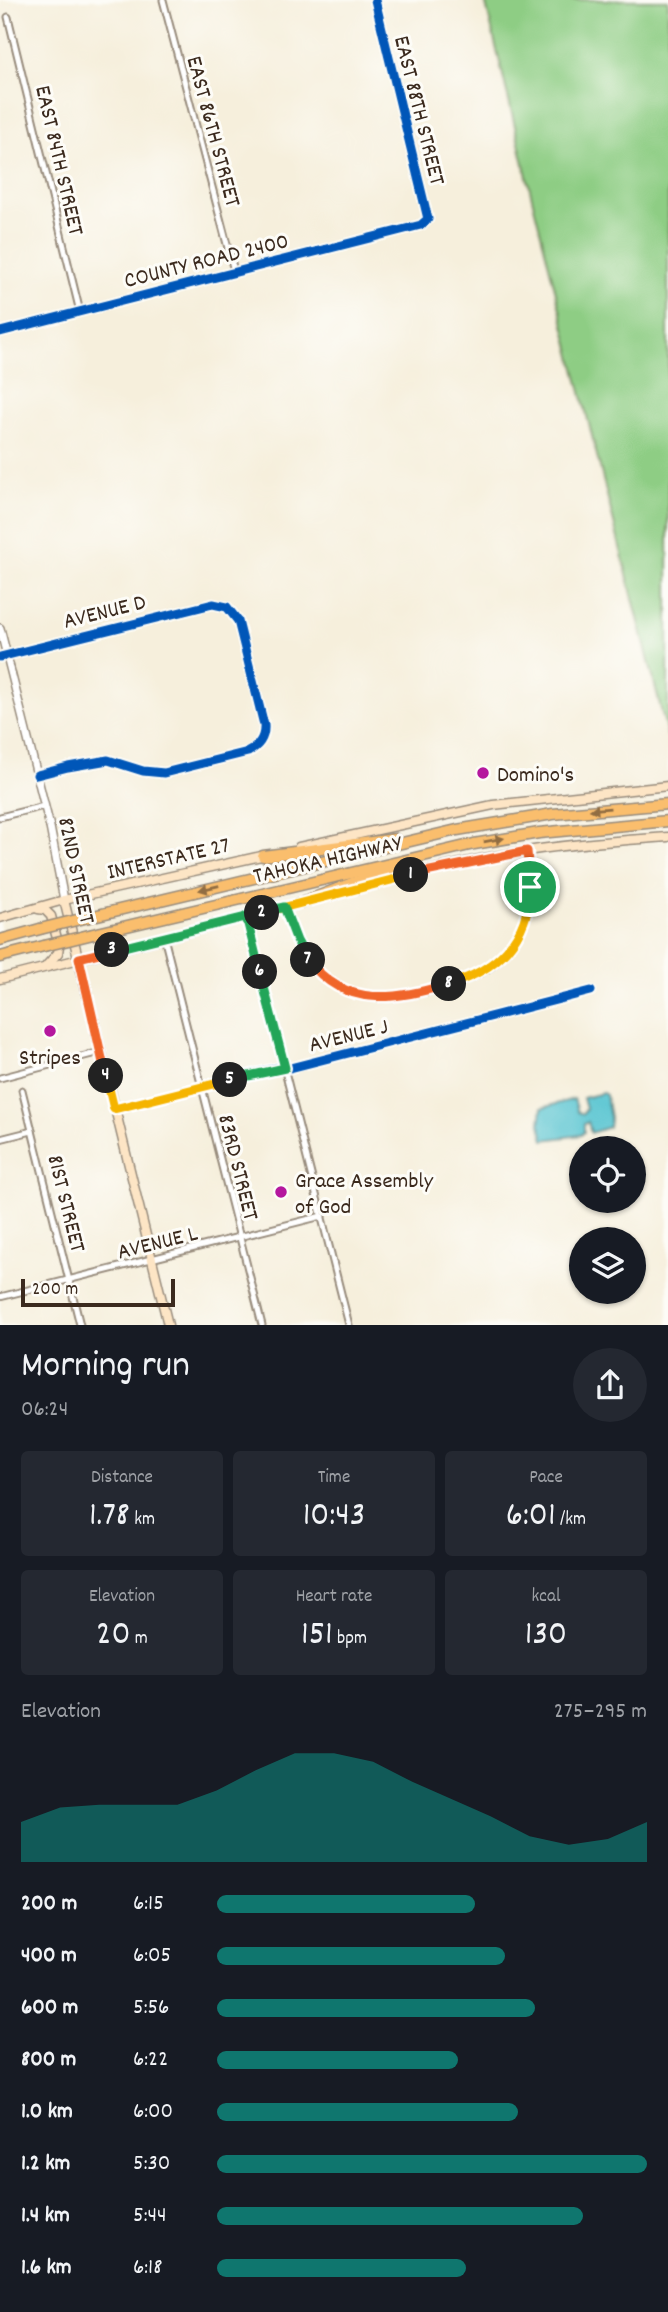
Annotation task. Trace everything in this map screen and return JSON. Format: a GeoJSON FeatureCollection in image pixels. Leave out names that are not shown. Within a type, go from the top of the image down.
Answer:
{"type":"FeatureCollection","features":[{"type":"Feature","properties":{"kind":"highway","name":"TAHOKA HIGHWAY"},"geometry":{"type":"LineString","coordinates":[[0,940],[447,832],[552,814],[668,804]]}},
{"type":"Feature","properties":{"kind":"highway","name":"TAHOKA HIGHWAY"},"geometry":{"type":"LineString","coordinates":[[0,957],[454,848],[540,833],[668,821]]}},
{"type":"Feature","properties":{"kind":"highway"},"geometry":{"type":"LineString","coordinates":[[263,856],[447,832]]}},
{"type":"Feature","properties":{"kind":"highway"},"geometry":{"type":"LineString","coordinates":[[304,902],[454,848]]}},
{"type":"Feature","properties":{"kind":"main road","name":"TAHOKA HIGHWAY"},"geometry":{"type":"LineString","coordinates":[[263,856],[451,812],[668,786]]}},
{"type":"Feature","properties":{"kind":"main road","name":"TAHOKA HIGHWAY"},"geometry":{"type":"LineString","coordinates":[[304,902],[423,872],[527,851],[668,837]]}},
{"type":"Feature","properties":{"kind":"main road","name":"INTERSTATE 27"},"geometry":{"type":"LineString","coordinates":[[0,918],[64,900],[263,856]]}},
{"type":"Feature","properties":{"kind":"main road","name":"82ND STREET"},"geometry":{"type":"LineString","coordinates":[[64,900],[168,1325]]}},
{"type":"Feature","properties":{"kind":"main road"},"geometry":{"type":"LineString","coordinates":[[0,979],[304,902]]}},
{"type":"Feature","properties":{"kind":"main road"},"geometry":{"type":"LineString","coordinates":[[34,908],[45,910],[51,916],[57,937],[58,953],[45,967]]}},
{"type":"Feature","properties":{"kind":"street","name":"EAST 86TH STREET"},"geometry":{"type":"LineString","coordinates":[[163,0],[234,271]]}},
{"type":"Feature","properties":{"kind":"street","name":"EAST 88TH STREET"},"geometry":{"type":"LineString","coordinates":[[375,0],[428,219],[421,226]]}},
{"type":"Feature","properties":{"kind":"street","name":"EAST 84TH STREET"},"geometry":{"type":"LineString","coordinates":[[8,17],[80,312]]}},
{"type":"Feature","properties":{"kind":"street","name":"COUNTY ROAD 2400"},"geometry":{"type":"LineString","coordinates":[[0,332],[421,226]]}},
{"type":"Feature","properties":{"kind":"street","name":"AVENUE D"},"geometry":{"type":"LineString","coordinates":[[3,656],[136,621],[217,604],[232,611],[238,621],[264,730],[261,741],[252,750],[163,773],[143,771],[108,760],[37,775]]}},
{"type":"Feature","properties":{"kind":"street","name":"82ND STREET"},"geometry":{"type":"LineString","coordinates":[[0,628],[3,656],[37,775],[64,900]]}},
{"type":"Feature","properties":{"kind":"street"},"geometry":{"type":"LineString","coordinates":[[0,817],[44,806]]}},
{"type":"Feature","properties":{"kind":"street"},"geometry":{"type":"LineString","coordinates":[[284,907],[306,958],[328,980],[346,990],[369,997],[401,996],[480,973],[506,951],[520,930],[527,911],[530,887],[527,851]]}},
{"type":"Feature","properties":{"kind":"street"},"geometry":{"type":"LineString","coordinates":[[246,916],[349,1325]]}},
{"type":"Feature","properties":{"kind":"street","name":"83RD STREET"},"geometry":{"type":"LineString","coordinates":[[164,937],[262,1325]]}},
{"type":"Feature","properties":{"kind":"street","name":"AVENUE J"},"geometry":{"type":"LineString","coordinates":[[114,1109],[591,991]]}},
{"type":"Feature","properties":{"kind":"street"},"geometry":{"type":"LineString","coordinates":[[0,1078],[100,1052]]}},
{"type":"Feature","properties":{"kind":"street","name":"81ST STREET"},"geometry":{"type":"LineString","coordinates":[[22,1090],[80,1325]]}},
{"type":"Feature","properties":{"kind":"street"},"geometry":{"type":"LineString","coordinates":[[0,1139],[32,1131]]}},
{"type":"Feature","properties":{"kind":"street","name":"AVENUE L"},"geometry":{"type":"LineString","coordinates":[[0,1297],[322,1216]]}},
{"type":"Feature","properties":{"kind":"green space"},"geometry":{"type":"Polygon","coordinates":[[[485,0],[668,0],[668,737],[534,206],[485,0]]]}},
{"type":"Feature","properties":{"kind":"water"},"geometry":{"type":"Polygon","coordinates":[[[603,1093],[606,1095],[609,1127],[591,1133],[588,1122],[584,1124],[584,1132],[581,1135],[544,1140],[540,1124],[542,1108],[574,1099],[578,1112],[583,1114],[586,1109],[583,1098],[603,1093]]]}},
{"type":"Feature","properties":{"kind":"cycle path"},"geometry":{"type":"LineString","coordinates":[[0,332],[421,225],[428,219],[375,0]]}},
{"type":"Feature","properties":{"kind":"cycle path"},"geometry":{"type":"LineString","coordinates":[[0,657],[213,604],[227,607],[238,621],[264,725],[262,738],[255,747],[248,752],[164,773],[143,771],[108,760],[37,775]]}},
{"type":"Feature","properties":{"kind":"cycle path"},"geometry":{"type":"LineString","coordinates":[[114,1109],[276,1068],[290,1068],[591,991]]}},
{"type":"Feature","properties":{"kind":"place","name":"Domino's"},"geometry":{"type":"Point","coordinates":[483,773]}},
{"type":"Feature","properties":{"kind":"place","name":"Stripes"},"geometry":{"type":"Point","coordinates":[50,1031]}},
{"type":"Feature","properties":{"kind":"place","name":"Grace Assembly of God"},"geometry":{"type":"Point","coordinates":[281,1192]}},
{"type":"Feature","properties":{"kind":"route"},"geometry":{"type":"LineString","coordinates":[[530,887],[524,922],[509,947],[491,966],[460,981],[390,998],[369,997],[346,990],[328,980],[306,958],[284,907],[246,916],[285,1068],[114,1109],[79,958],[164,937],[284,907],[385,882],[423,872],[499,855],[527,851],[530,887]]}}]}
